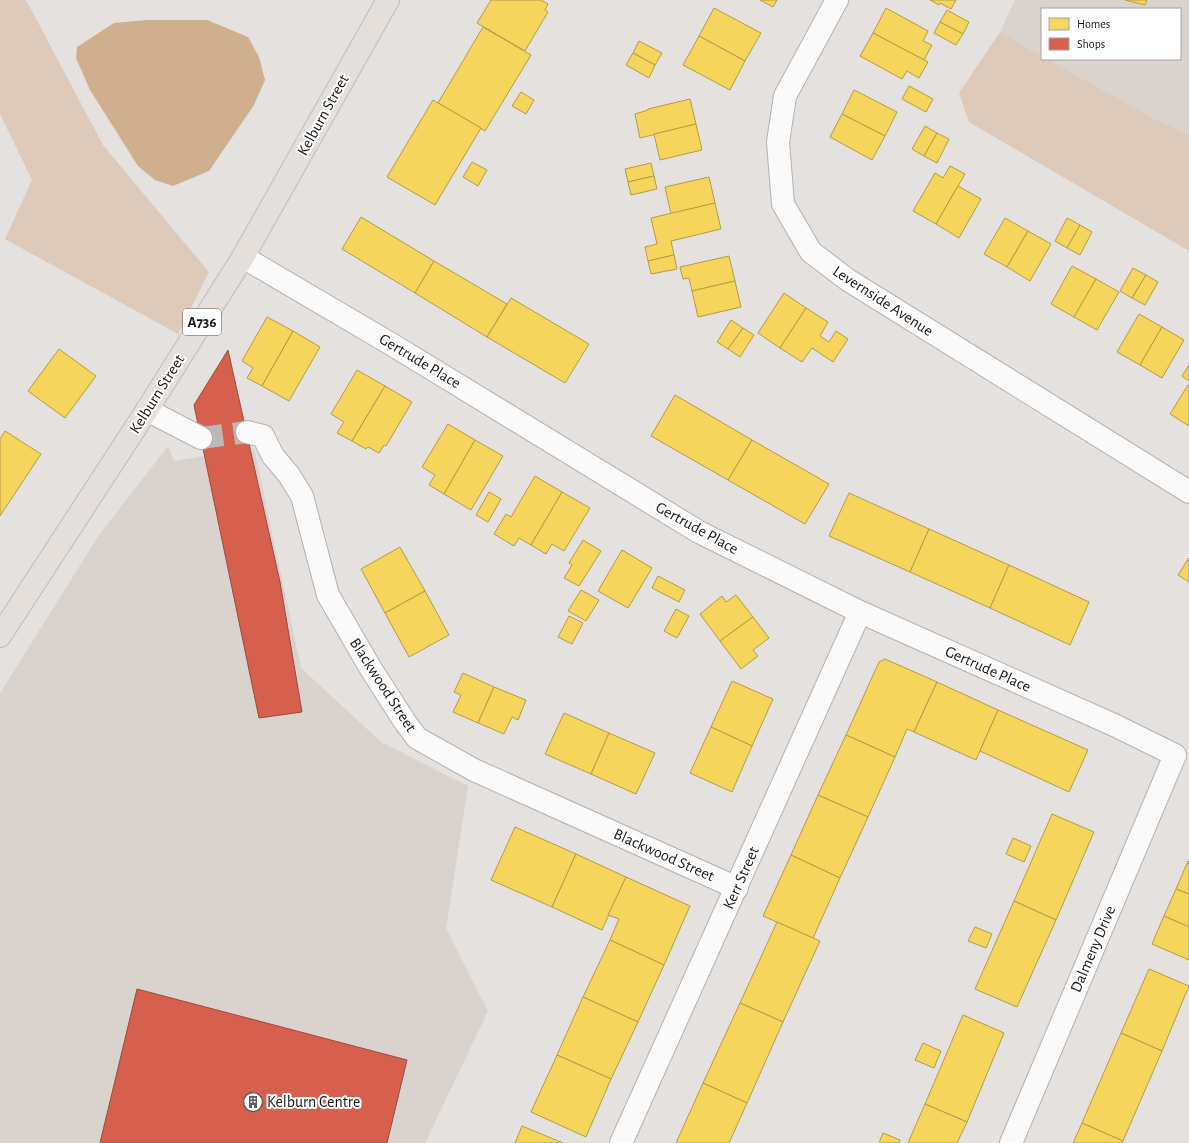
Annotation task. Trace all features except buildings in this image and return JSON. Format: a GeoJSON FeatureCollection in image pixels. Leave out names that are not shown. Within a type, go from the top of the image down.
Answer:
{"type":"FeatureCollection","features":[{"type":"Feature","properties":{"kind":"main road","name":"Kelburn Street"},"geometry":{"type":"LineString","coordinates":[[0,636],[147,410],[243,257],[388,0]]}},
{"type":"Feature","properties":{"kind":"street","name":"Levernside Avenue"},"geometry":{"type":"LineString","coordinates":[[837,0],[785,96],[778,142],[783,204],[811,252],[848,280],[1189,492]]}},
{"type":"Feature","properties":{"kind":"street","name":"Gertrude Place"},"geometry":{"type":"LineString","coordinates":[[243,257],[391,344],[699,532],[860,612],[1114,725],[1175,755]]}},
{"type":"Feature","properties":{"kind":"street"},"geometry":{"type":"LineString","coordinates":[[147,410],[201,438]]}},
{"type":"Feature","properties":{"kind":"street","name":"Blackwood Street"},"geometry":{"type":"LineString","coordinates":[[247,432],[263,436],[273,456],[290,475],[302,496],[328,595],[371,669],[417,738],[474,770],[737,888]]}},
{"type":"Feature","properties":{"kind":"street","name":"Kerr Street"},"geometry":{"type":"LineString","coordinates":[[621,1143],[860,612]]}},
{"type":"Feature","properties":{"kind":"street","name":"Dalmeny Drive"},"geometry":{"type":"LineString","coordinates":[[1011,1143],[1175,755]]}},
{"type":"Feature","properties":{"kind":"shaded area"},"geometry":{"type":"Polygon","coordinates":[[[0,0],[26,0],[103,145],[209,272],[178,334],[5,239],[32,180],[0,114],[0,0]]]}},
{"type":"Feature","properties":{"kind":"shaded area"},"geometry":{"type":"Polygon","coordinates":[[[1015,0],[1189,0],[1189,135],[1155,119],[1049,60],[1181,60],[1181,8],[1041,8],[1041,55],[1000,32],[1015,0]]]}},
{"type":"Feature","properties":{"kind":"shaded area"},"geometry":{"type":"Polygon","coordinates":[[[147,20],[207,20],[248,37],[259,57],[265,80],[254,105],[209,171],[173,186],[155,180],[138,166],[90,90],[76,58],[77,47],[114,23],[147,20]]]}},
{"type":"Feature","properties":{"kind":"shaded area"},"geometry":{"type":"Polygon","coordinates":[[[1000,32],[1041,55],[1041,60],[1049,60],[1155,119],[1189,135],[1189,251],[969,122],[959,93],[1000,32]]]}},
{"type":"Feature","properties":{"kind":"shaded area"},"geometry":{"type":"Polygon","coordinates":[[[168,446],[174,461],[254,448],[301,668],[381,742],[468,786],[446,929],[488,1011],[425,1143],[0,1143],[0,693],[99,535],[168,446]]]}},
{"type":"Feature","properties":{"kind":"tunnel"},"geometry":{"type":"LineString","coordinates":[[201,438],[247,432]]}},
{"type":"Feature","properties":{"kind":"place","name":"Kelburn Centre"},"geometry":{"type":"Point","coordinates":[253,1102]}}]}
